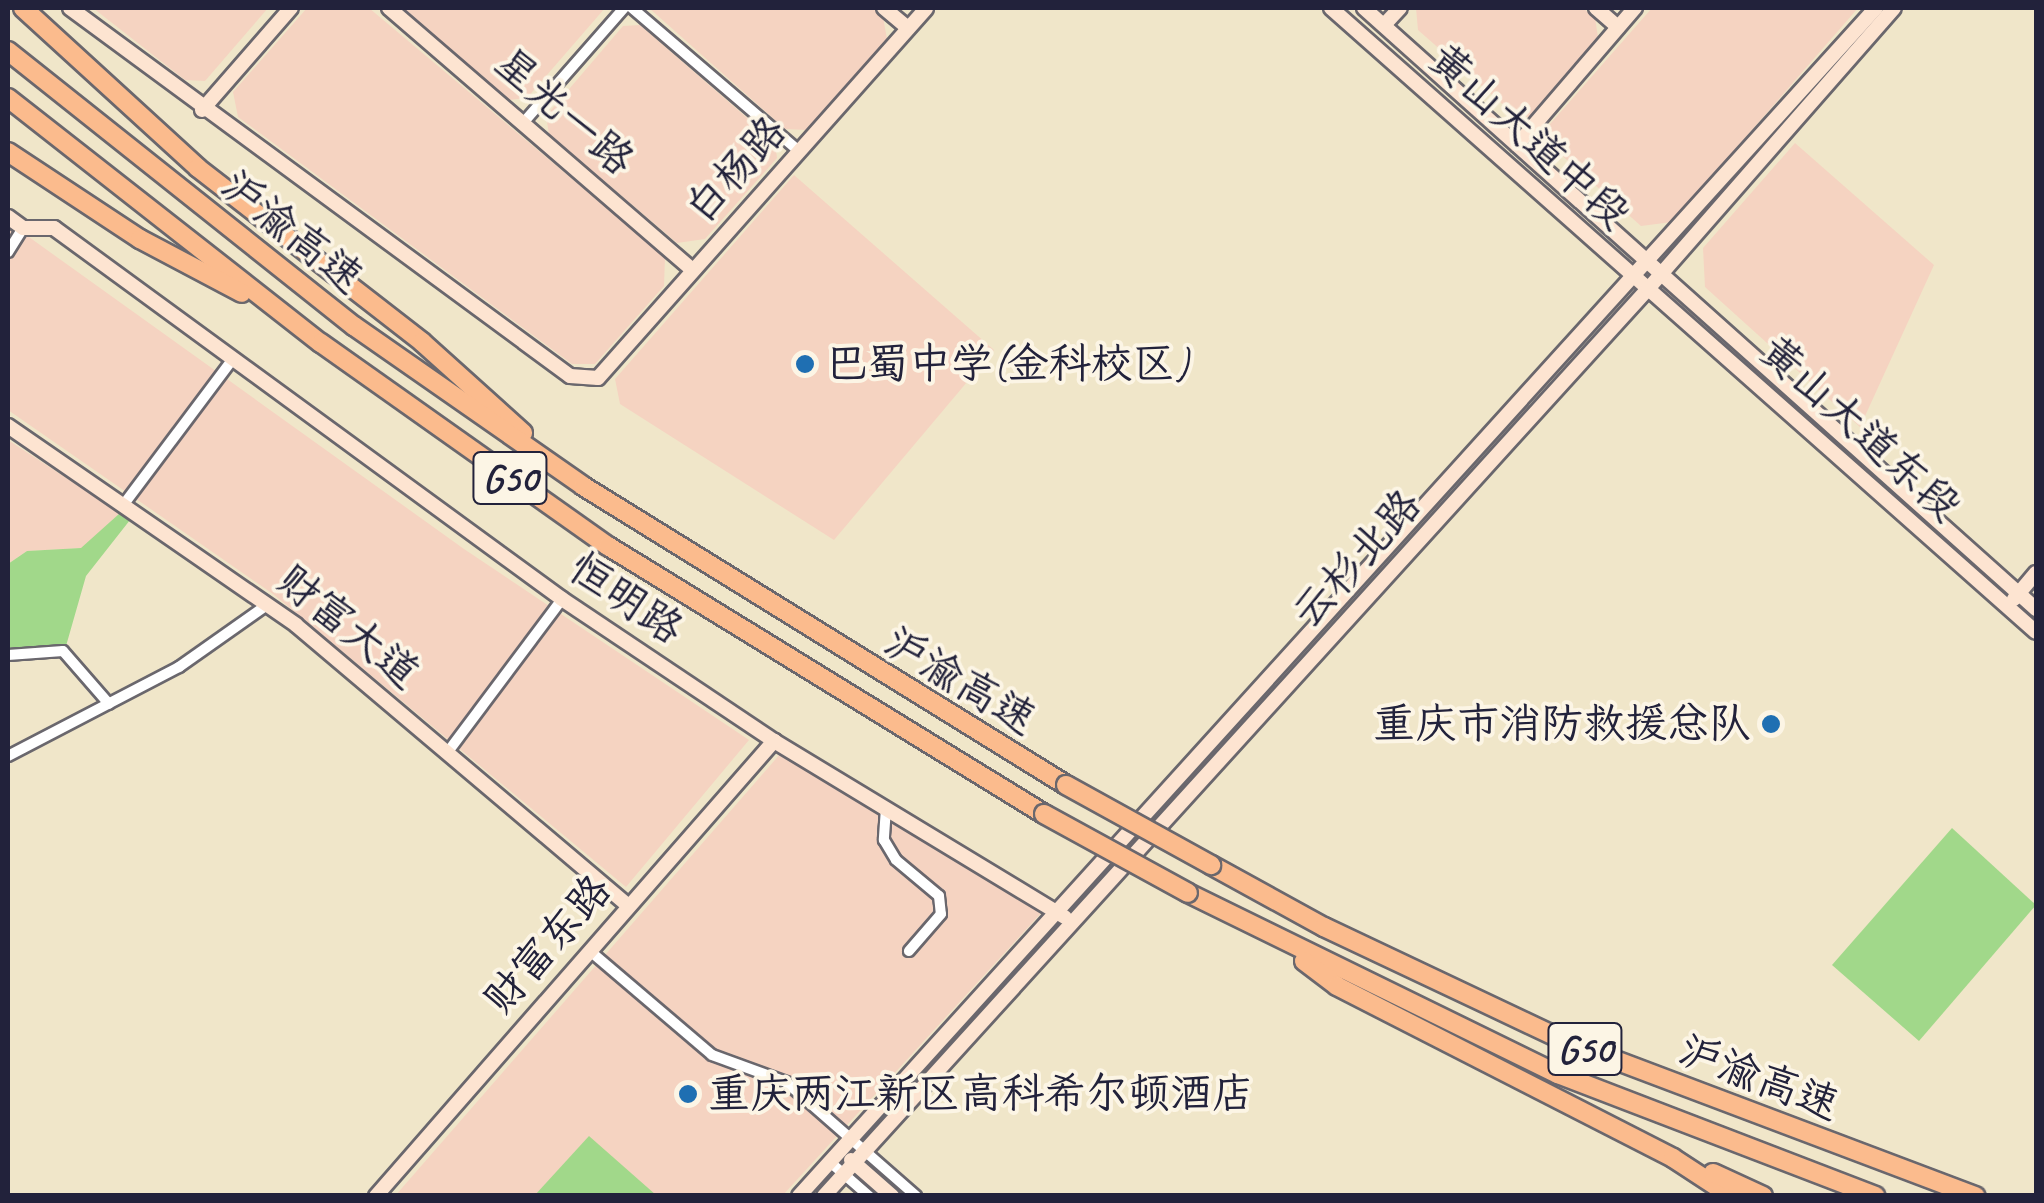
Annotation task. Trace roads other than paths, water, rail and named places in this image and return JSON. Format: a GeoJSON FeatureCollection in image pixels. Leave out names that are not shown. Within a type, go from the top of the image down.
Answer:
{"type":"FeatureCollection","features":[{"type":"Feature","properties":{"kind":"highway"},"geometry":{"type":"LineString","coordinates":[[23,8],[198,168],[422,342],[583,486]]}},
{"type":"Feature","properties":{"kind":"highway","name":"沪渝高速"},"geometry":{"type":"LineString","coordinates":[[8,52],[354,326],[583,486],[1066,785],[1324,928],[1565,1041],[1976,1196]]}},
{"type":"Feature","properties":{"kind":"highway","name":"沪渝高速"},"geometry":{"type":"LineString","coordinates":[[8,98],[286,317],[608,546],[1044,814],[1272,936],[1558,1074],[1876,1196]]}},
{"type":"Feature","properties":{"kind":"highway"},"geometry":{"type":"LineString","coordinates":[[8,152],[140,238],[286,317]]}},
{"type":"Feature","properties":{"kind":"highway"},"geometry":{"type":"LineString","coordinates":[[1272,936],[1337,986],[1608,1125],[1763,1196]]}},
{"type":"Feature","properties":{"kind":"highway"},"geometry":{"type":"LineString","coordinates":[[1608,1125],[1731,1196]]}},
{"type":"Feature","properties":{"kind":"main road"},"geometry":{"type":"LineString","coordinates":[[70,8],[202,110],[291,8]]}},
{"type":"Feature","properties":{"kind":"main road","name":"星光一路"},"geometry":{"type":"LineString","coordinates":[[389,8],[693,270]]}},
{"type":"Feature","properties":{"kind":"main road"},"geometry":{"type":"LineString","coordinates":[[884,8],[908,28]]}},
{"type":"Feature","properties":{"kind":"main road","name":"白杨路"},"geometry":{"type":"LineString","coordinates":[[202,110],[570,376],[598,378],[926,8]]}},
{"type":"Feature","properties":{"kind":"main road","name":"黄山大道中段"},"geometry":{"type":"LineString","coordinates":[[1331,8],[1643,284]]}},
{"type":"Feature","properties":{"kind":"main road","name":"黄山大道中段"},"geometry":{"type":"LineString","coordinates":[[1364,8],[1657,267]]}},
{"type":"Feature","properties":{"kind":"main road"},"geometry":{"type":"LineString","coordinates":[[1384,26],[1400,8]]}},
{"type":"Feature","properties":{"kind":"main road"},"geometry":{"type":"LineString","coordinates":[[1596,8],[1618,27]]}},
{"type":"Feature","properties":{"kind":"main road"},"geometry":{"type":"LineString","coordinates":[[1516,144],[1635,8]]}},
{"type":"Feature","properties":{"kind":"main road","name":"云杉北路"},"geometry":{"type":"LineString","coordinates":[[824,1196],[1643,284],[1876,8]]}},
{"type":"Feature","properties":{"kind":"main road","name":"云杉北路"},"geometry":{"type":"LineString","coordinates":[[1657,267],[1894,8]]}},
{"type":"Feature","properties":{"kind":"main road","name":"恒明路"},"geometry":{"type":"LineString","coordinates":[[8,217],[23,228],[54,228],[562,599],[774,740],[1074,922]]}},
{"type":"Feature","properties":{"kind":"main road","name":"黄山大道东段"},"geometry":{"type":"LineString","coordinates":[[1657,267],[2036,609]]}},
{"type":"Feature","properties":{"kind":"main road","name":"云杉北路"},"geometry":{"type":"LineString","coordinates":[[799,1196],[1643,284]]}},
{"type":"Feature","properties":{"kind":"main road","name":"黄山大道东段"},"geometry":{"type":"LineString","coordinates":[[1643,284],[2036,632]]}},
{"type":"Feature","properties":{"kind":"main road","name":"财富大道"},"geometry":{"type":"LineString","coordinates":[[8,426],[267,605],[628,906]]}},
{"type":"Feature","properties":{"kind":"main road"},"geometry":{"type":"LineString","coordinates":[[2007,607],[2036,573]]}},
{"type":"Feature","properties":{"kind":"main road","name":"财富东路"},"geometry":{"type":"LineString","coordinates":[[376,1196],[774,740]]}},
{"type":"Feature","properties":{"kind":"main road"},"geometry":{"type":"LineString","coordinates":[[840,1151],[892,1196]]}},
{"type":"Feature","properties":{"kind":"street"},"geometry":{"type":"LineString","coordinates":[[523,124],[624,8]]}},
{"type":"Feature","properties":{"kind":"street"},"geometry":{"type":"LineString","coordinates":[[632,8],[799,151]]}},
{"type":"Feature","properties":{"kind":"street"},"geometry":{"type":"LineString","coordinates":[[8,252],[23,228]]}},
{"type":"Feature","properties":{"kind":"street"},"geometry":{"type":"LineString","coordinates":[[124,504],[232,360]]}},
{"type":"Feature","properties":{"kind":"street"},"geometry":{"type":"LineString","coordinates":[[447,753],[562,599]]}},
{"type":"Feature","properties":{"kind":"street"},"geometry":{"type":"LineString","coordinates":[[8,756],[179,667],[267,605]]}},
{"type":"Feature","properties":{"kind":"street"},"geometry":{"type":"LineString","coordinates":[[8,655],[63,650],[109,704]]}},
{"type":"Feature","properties":{"kind":"street"},"geometry":{"type":"LineString","coordinates":[[886,808],[890,850],[939,896],[940,914],[909,952]]}},
{"type":"Feature","properties":{"kind":"street"},"geometry":{"type":"LineString","coordinates":[[590,951],[712,1056],[786,1082],[840,1151]]}},
{"type":"Feature","properties":{"kind":"street"},"geometry":{"type":"LineString","coordinates":[[855,1163],[869,1196]]}},
{"type":"Feature","properties":{"kind":"street"},"geometry":{"type":"LineString","coordinates":[[855,1163],[916,1196]]}},
{"type":"Feature","properties":{"kind":"place","name":"巴蜀中学(金科校区)"},"geometry":{"type":"Point","coordinates":[805,364]}},
{"type":"Feature","properties":{"kind":"place","name":"重庆市消防救援总队"},"geometry":{"type":"Point","coordinates":[1771,724]}},
{"type":"Feature","properties":{"kind":"place","name":"重庆两江新区高科希尔顿酒店"},"geometry":{"type":"Point","coordinates":[688,1094]}}]}
